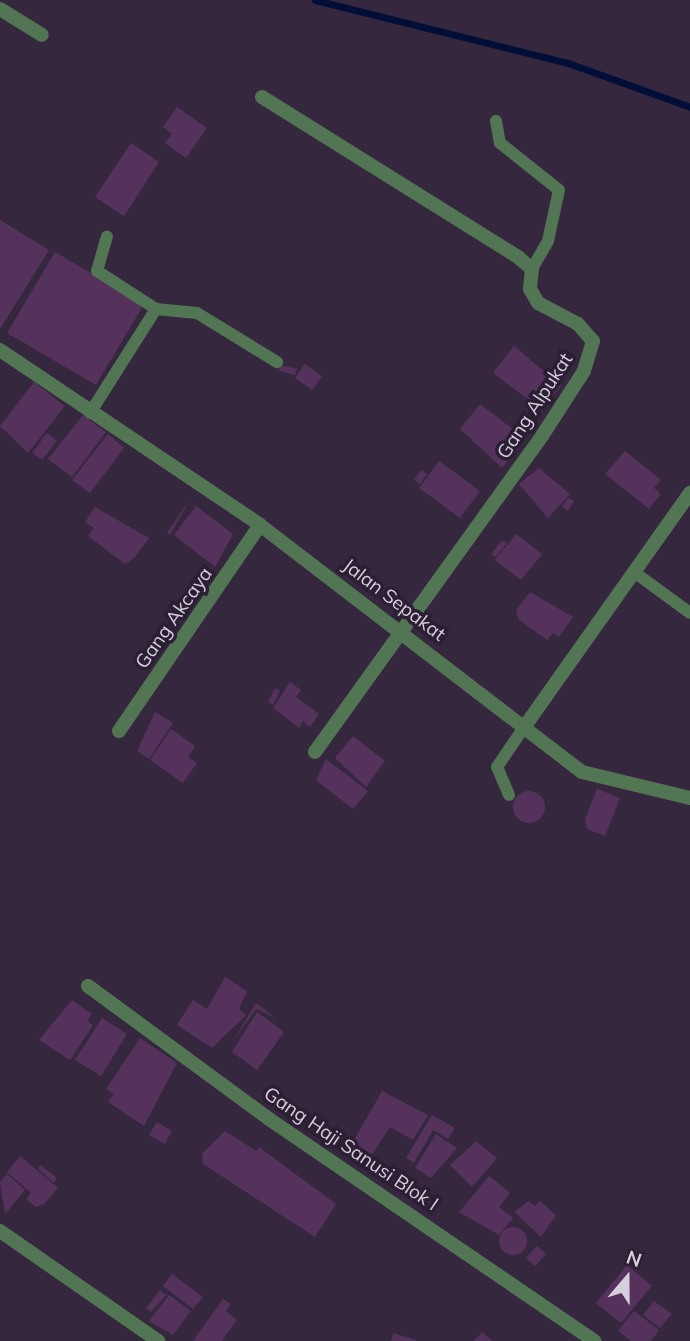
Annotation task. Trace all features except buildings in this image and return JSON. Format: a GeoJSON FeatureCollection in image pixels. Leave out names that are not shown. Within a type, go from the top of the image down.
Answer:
{"type":"FeatureCollection","features":[{"type":"Feature","properties":{"kind":"street"},"geometry":{"type":"LineString","coordinates":[[0,9],[42,35]]}},
{"type":"Feature","properties":{"kind":"street"},"geometry":{"type":"LineString","coordinates":[[262,97],[532,269]]}},
{"type":"Feature","properties":{"kind":"street","name":"Gang Alpukat"},"geometry":{"type":"LineString","coordinates":[[402,629],[584,371],[589,332],[538,303],[530,289],[532,269]]}},
{"type":"Feature","properties":{"kind":"street","name":"Jalan Sepakat"},"geometry":{"type":"LineString","coordinates":[[0,350],[260,525],[597,778],[648,783],[690,798]]}},
{"type":"Feature","properties":{"kind":"street"},"geometry":{"type":"LineString","coordinates":[[525,726],[690,493]]}},
{"type":"Feature","properties":{"kind":"street","name":"Gang Akcaya"},"geometry":{"type":"LineString","coordinates":[[119,731],[260,525]]}},
{"type":"Feature","properties":{"kind":"street"},"geometry":{"type":"LineString","coordinates":[[315,752],[402,629]]}},
{"type":"Feature","properties":{"kind":"street","name":"Gang Haji Sanusi Blok I"},"geometry":{"type":"LineString","coordinates":[[88,986],[269,1119],[595,1341]]}},
{"type":"Feature","properties":{"kind":"street"},"geometry":{"type":"LineString","coordinates":[[0,1231],[158,1341]]}},
{"type":"Feature","properties":{"kind":"lane"},"geometry":{"type":"LineString","coordinates":[[496,121],[500,143],[559,190],[548,241],[532,269]]}},
{"type":"Feature","properties":{"kind":"lane"},"geometry":{"type":"LineString","coordinates":[[107,236],[97,271],[156,309],[197,313],[277,362]]}},
{"type":"Feature","properties":{"kind":"lane"},"geometry":{"type":"LineString","coordinates":[[90,413],[156,309]]}},
{"type":"Feature","properties":{"kind":"lane"},"geometry":{"type":"LineString","coordinates":[[634,572],[690,613]]}},
{"type":"Feature","properties":{"kind":"lane"},"geometry":{"type":"LineString","coordinates":[[509,795],[497,766],[525,726]]}},
{"type":"Feature","properties":{"kind":"waterway"},"geometry":{"type":"LineString","coordinates":[[315,0],[568,63],[690,107]]}}]}
